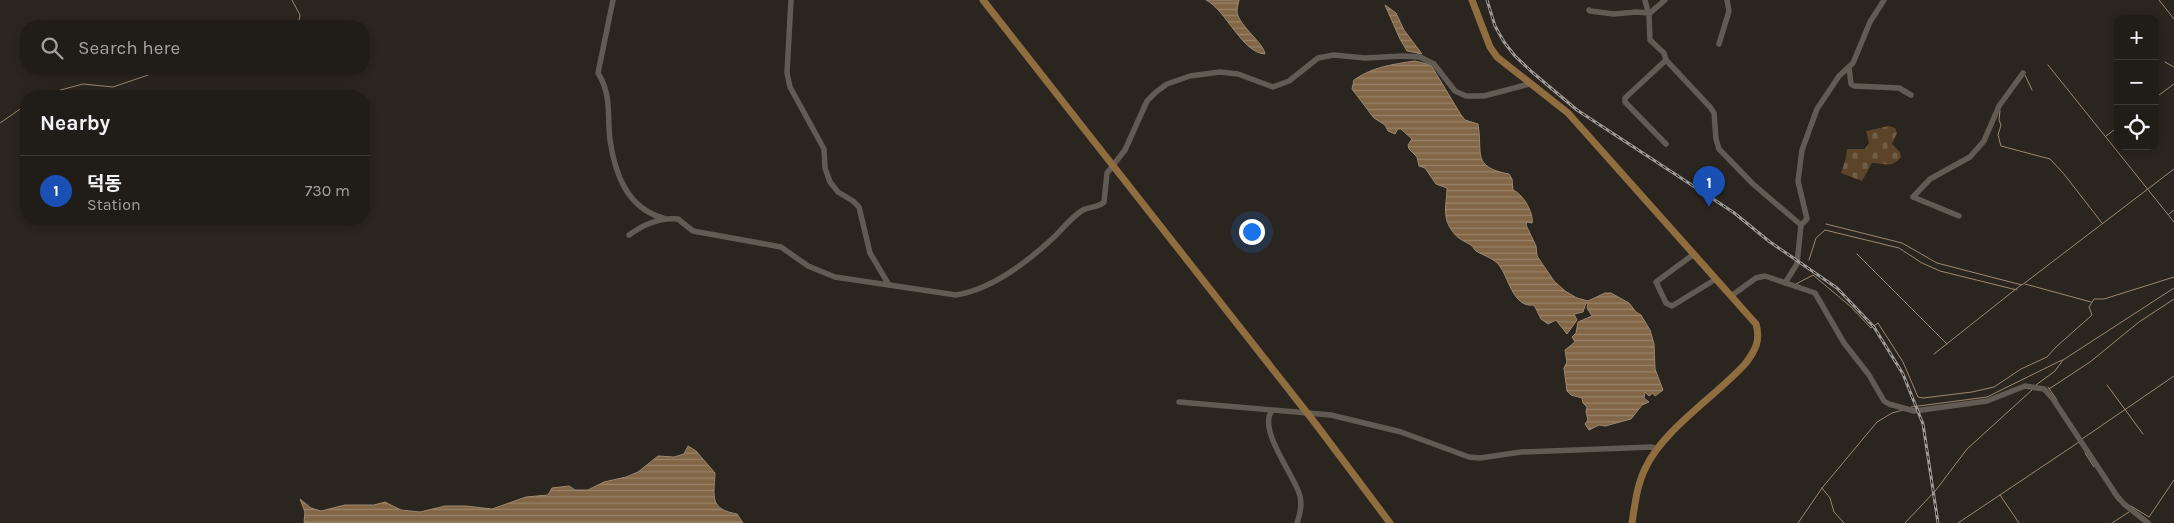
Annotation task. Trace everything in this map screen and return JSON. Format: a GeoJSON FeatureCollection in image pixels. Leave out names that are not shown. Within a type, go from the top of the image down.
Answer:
{"type":"FeatureCollection","features":[{"type":"Feature","properties":{"kind":"main road"},"geometry":{"type":"LineString","coordinates":[[983,0],[1306,412],[1390,523]]}},
{"type":"Feature","properties":{"kind":"main road"},"geometry":{"type":"LineString","coordinates":[[1472,0],[1490,48],[1497,57],[1568,113],[1756,324],[1759,334],[1755,350],[1738,372],[1656,449],[1642,475],[1632,523]]}},
{"type":"Feature","properties":{"kind":"street"},"geometry":{"type":"LineString","coordinates":[[613,0],[598,73],[606,88],[608,97],[610,140],[619,178],[639,206],[656,216],[665,219],[678,219],[693,231],[781,247],[808,266],[835,277],[956,295],[994,282],[1051,240],[1083,210],[1104,202],[1106,197],[1105,180],[1111,165],[1125,150],[1142,109],[1151,96],[1167,84],[1204,73],[1238,74],[1273,87],[1289,81],[1307,66],[1326,56],[1365,58],[1403,56],[1428,60],[1455,90],[1466,96],[1484,96],[1529,84]]}},
{"type":"Feature","properties":{"kind":"street"},"geometry":{"type":"LineString","coordinates":[[792,0],[788,73],[790,87],[824,150],[825,168],[830,182],[838,192],[859,207],[870,252],[889,285]]}},
{"type":"Feature","properties":{"kind":"street"},"geometry":{"type":"LineString","coordinates":[[1645,0],[1650,40],[1664,53],[1666,60],[1714,113],[1716,139],[1719,149],[1753,184],[1801,225]]}},
{"type":"Feature","properties":{"kind":"street"},"geometry":{"type":"LineString","coordinates":[[1588,10],[1590,12],[1614,14],[1648,12],[1665,0]]}},
{"type":"Feature","properties":{"kind":"street"},"geometry":{"type":"LineString","coordinates":[[1719,44],[1729,11],[1727,0]]}},
{"type":"Feature","properties":{"kind":"street"},"geometry":{"type":"LineString","coordinates":[[1786,283],[1797,264],[1801,225],[1807,219],[1798,181],[1800,158],[1817,109],[1839,76],[1853,63],[1870,22],[1884,0]]}},
{"type":"Feature","properties":{"kind":"street"},"geometry":{"type":"LineString","coordinates":[[1666,60],[1625,98],[1625,102],[1666,144]]}},
{"type":"Feature","properties":{"kind":"street"},"geometry":{"type":"LineString","coordinates":[[1849,67],[1854,86],[1899,88],[1911,95]]}},
{"type":"Feature","properties":{"kind":"street"},"geometry":{"type":"LineString","coordinates":[[1959,216],[1913,197],[1930,180],[1970,157],[1978,149],[1984,141],[1999,106],[2023,73]]}},
{"type":"Feature","properties":{"kind":"street"},"geometry":{"type":"LineString","coordinates":[[629,235],[639,228],[665,219]]}},
{"type":"Feature","properties":{"kind":"street"},"geometry":{"type":"LineString","coordinates":[[1694,254],[1656,282],[1666,303],[1672,306],[1716,279]]}},
{"type":"Feature","properties":{"kind":"street"},"geometry":{"type":"LineString","coordinates":[[1731,296],[1756,278],[1765,276],[1815,293],[1844,343],[1869,375],[1884,401],[1889,404],[1914,411],[1987,401],[2025,386],[2044,389],[2053,399],[2117,496],[2148,523]]}},
{"type":"Feature","properties":{"kind":"street"},"geometry":{"type":"LineString","coordinates":[[1179,402],[1331,415],[1401,432],[1469,457],[1480,458],[1521,452],[1652,447],[1656,449]]}},
{"type":"Feature","properties":{"kind":"street"},"geometry":{"type":"LineString","coordinates":[[1272,411],[1268,422],[1273,442],[1292,475],[1300,496],[1301,505],[1297,523]]}},
{"type":"Feature","properties":{"kind":"green space"},"geometry":{"type":"Polygon","coordinates":[[[1889,126],[1895,128],[1897,133],[1892,144],[1900,152],[1901,157],[1898,161],[1891,164],[1872,163],[1862,181],[1841,173],[1847,149],[1865,149],[1869,143],[1866,131],[1889,126]]]}},
{"type":"Feature","properties":{"kind":"shaded area"},"geometry":{"type":"Polygon","coordinates":[[[1206,0],[1239,0],[1237,12],[1239,17],[1265,54],[1249,47],[1213,5],[1206,0]]]}},
{"type":"Feature","properties":{"kind":"shaded area"},"geometry":{"type":"Polygon","coordinates":[[[1385,5],[1396,13],[1404,30],[1422,54],[1407,51],[1385,5]]]}},
{"type":"Feature","properties":{"kind":"shaded area"},"geometry":{"type":"Polygon","coordinates":[[[1415,61],[1431,65],[1461,115],[1465,120],[1478,124],[1481,157],[1489,167],[1509,174],[1512,179],[1513,190],[1527,204],[1532,223],[1527,222],[1526,225],[1536,246],[1537,256],[1554,281],[1565,291],[1577,298],[1588,301],[1605,293],[1611,293],[1629,303],[1641,315],[1650,330],[1654,344],[1655,369],[1663,390],[1655,396],[1653,393],[1649,396],[1645,392],[1644,398],[1649,402],[1642,405],[1631,419],[1605,426],[1599,425],[1589,430],[1585,424],[1588,420],[1587,407],[1583,403],[1582,398],[1571,395],[1567,391],[1564,368],[1567,362],[1565,350],[1575,342],[1572,337],[1576,333],[1578,322],[1592,316],[1587,308],[1588,304],[1586,303],[1583,312],[1574,314],[1577,320],[1567,334],[1556,320],[1548,324],[1541,319],[1534,305],[1527,305],[1517,298],[1499,265],[1459,238],[1449,226],[1445,210],[1447,188],[1436,184],[1425,168],[1419,166],[1417,157],[1409,149],[1408,145],[1412,139],[1401,129],[1398,129],[1395,134],[1388,131],[1385,125],[1374,118],[1352,89],[1354,80],[1368,72],[1391,65],[1415,61]]]}},
{"type":"Feature","properties":{"kind":"shaded area"},"geometry":{"type":"Polygon","coordinates":[[[688,446],[696,451],[715,473],[714,495],[717,505],[728,512],[737,514],[743,523],[304,523],[305,512],[300,499],[311,508],[321,511],[345,505],[374,505],[385,502],[401,510],[420,512],[445,506],[492,509],[526,497],[548,495],[552,488],[569,486],[575,490],[588,490],[604,482],[638,472],[658,456],[674,457],[684,454],[688,446]]]}},
{"type":"Feature","properties":{"kind":"waterway"},"geometry":{"type":"LineString","coordinates":[[292,0],[300,15],[299,20]]}},
{"type":"Feature","properties":{"kind":"waterway"},"geometry":{"type":"LineString","coordinates":[[2159,0],[2174,19]]}},
{"type":"Feature","properties":{"kind":"waterway"},"geometry":{"type":"LineString","coordinates":[[2165,62],[2174,67]]}},
{"type":"Feature","properties":{"kind":"waterway"},"geometry":{"type":"LineString","coordinates":[[2048,65],[2174,222]]}},
{"type":"Feature","properties":{"kind":"waterway"},"geometry":{"type":"LineString","coordinates":[[60,90],[83,84],[113,87],[148,75]]}},
{"type":"Feature","properties":{"kind":"waterway"},"geometry":{"type":"LineString","coordinates":[[2025,75],[2032,90]]}},
{"type":"Feature","properties":{"kind":"waterway"},"geometry":{"type":"LineString","coordinates":[[2159,95],[2174,84]]}},
{"type":"Feature","properties":{"kind":"waterway"},"geometry":{"type":"LineString","coordinates":[[0,123],[20,109]]}},
{"type":"Feature","properties":{"kind":"waterway"},"geometry":{"type":"LineString","coordinates":[[2000,111],[1999,120],[2001,125],[1998,135],[2001,146],[2050,159],[2102,223]]}},
{"type":"Feature","properties":{"kind":"waterway"},"geometry":{"type":"LineString","coordinates":[[2106,136],[2114,130]]}},
{"type":"Feature","properties":{"kind":"waterway"},"geometry":{"type":"LineString","coordinates":[[1826,224],[1902,243],[1937,263],[2022,285],[2174,169]]}},
{"type":"Feature","properties":{"kind":"waterway"},"geometry":{"type":"LineString","coordinates":[[2169,214],[2174,210]]}},
{"type":"Feature","properties":{"kind":"waterway"},"geometry":{"type":"LineString","coordinates":[[1809,260],[1816,238],[1825,230],[1899,248],[1922,263],[1940,271],[2017,290]]}},
{"type":"Feature","properties":{"kind":"waterway"},"geometry":{"type":"LineString","coordinates":[[1857,254],[1947,344]]}},
{"type":"Feature","properties":{"kind":"waterway"},"geometry":{"type":"LineString","coordinates":[[1796,284],[1813,275],[1850,306],[1871,328],[1878,323],[1903,362],[1918,397],[1923,398],[1972,392],[1994,387],[2021,369],[2047,357],[2092,315],[2089,307],[2094,299],[2104,299],[2174,277]]}},
{"type":"Feature","properties":{"kind":"waterway"},"geometry":{"type":"LineString","coordinates":[[2025,284],[2091,302]]}},
{"type":"Feature","properties":{"kind":"waterway"},"geometry":{"type":"LineString","coordinates":[[1934,354],[2021,285]]}},
{"type":"Feature","properties":{"kind":"waterway"},"geometry":{"type":"LineString","coordinates":[[2036,385],[2055,371],[2063,360],[2174,288]]}},
{"type":"Feature","properties":{"kind":"waterway"},"geometry":{"type":"LineString","coordinates":[[2049,389],[2090,362],[2139,322],[2174,299]]}},
{"type":"Feature","properties":{"kind":"waterway"},"geometry":{"type":"LineString","coordinates":[[1911,407],[1987,397],[2062,360]]}},
{"type":"Feature","properties":{"kind":"waterway"},"geometry":{"type":"LineString","coordinates":[[2082,439],[2174,376]]}},
{"type":"Feature","properties":{"kind":"waterway"},"geometry":{"type":"LineString","coordinates":[[2107,385],[2143,434]]}},
{"type":"Feature","properties":{"kind":"waterway"},"geometry":{"type":"LineString","coordinates":[[2048,387],[2057,400]]}},
{"type":"Feature","properties":{"kind":"waterway"},"geometry":{"type":"LineString","coordinates":[[1905,523],[1936,490],[1967,449],[2032,390]]}},
{"type":"Feature","properties":{"kind":"waterway"},"geometry":{"type":"LineString","coordinates":[[1798,523],[1822,488],[1877,422],[1892,413],[1903,410]]}},
{"type":"Feature","properties":{"kind":"waterway"},"geometry":{"type":"LineString","coordinates":[[1958,523],[2079,442]]}},
{"type":"Feature","properties":{"kind":"waterway"},"geometry":{"type":"LineString","coordinates":[[2085,453],[2094,467]]}},
{"type":"Feature","properties":{"kind":"waterway"},"geometry":{"type":"LineString","coordinates":[[2131,506],[2149,517],[2174,480]]}},
{"type":"Feature","properties":{"kind":"waterway"},"geometry":{"type":"LineString","coordinates":[[1822,488],[1830,498],[1834,512],[1844,523]]}},
{"type":"Feature","properties":{"kind":"waterway"},"geometry":{"type":"LineString","coordinates":[[2112,493],[2118,501]]}},
{"type":"Feature","properties":{"kind":"waterway"},"geometry":{"type":"LineString","coordinates":[[2000,495],[2019,523]]}},
{"type":"Feature","properties":{"kind":"waterway"},"geometry":{"type":"LineString","coordinates":[[2112,523],[2129,512]]}},
{"type":"Feature","properties":{"kind":"railway"},"geometry":{"type":"LineString","coordinates":[[1487,0],[1495,26],[1504,42],[1515,56],[1532,72],[1577,110],[1733,212],[1770,242],[1837,288],[1874,327],[1903,374],[1923,424],[1938,523]]}},
{"type":"Feature","properties":{"kind":"place","name":"덕동"},"geometry":{"type":"Point","coordinates":[1709,207]}}]}
